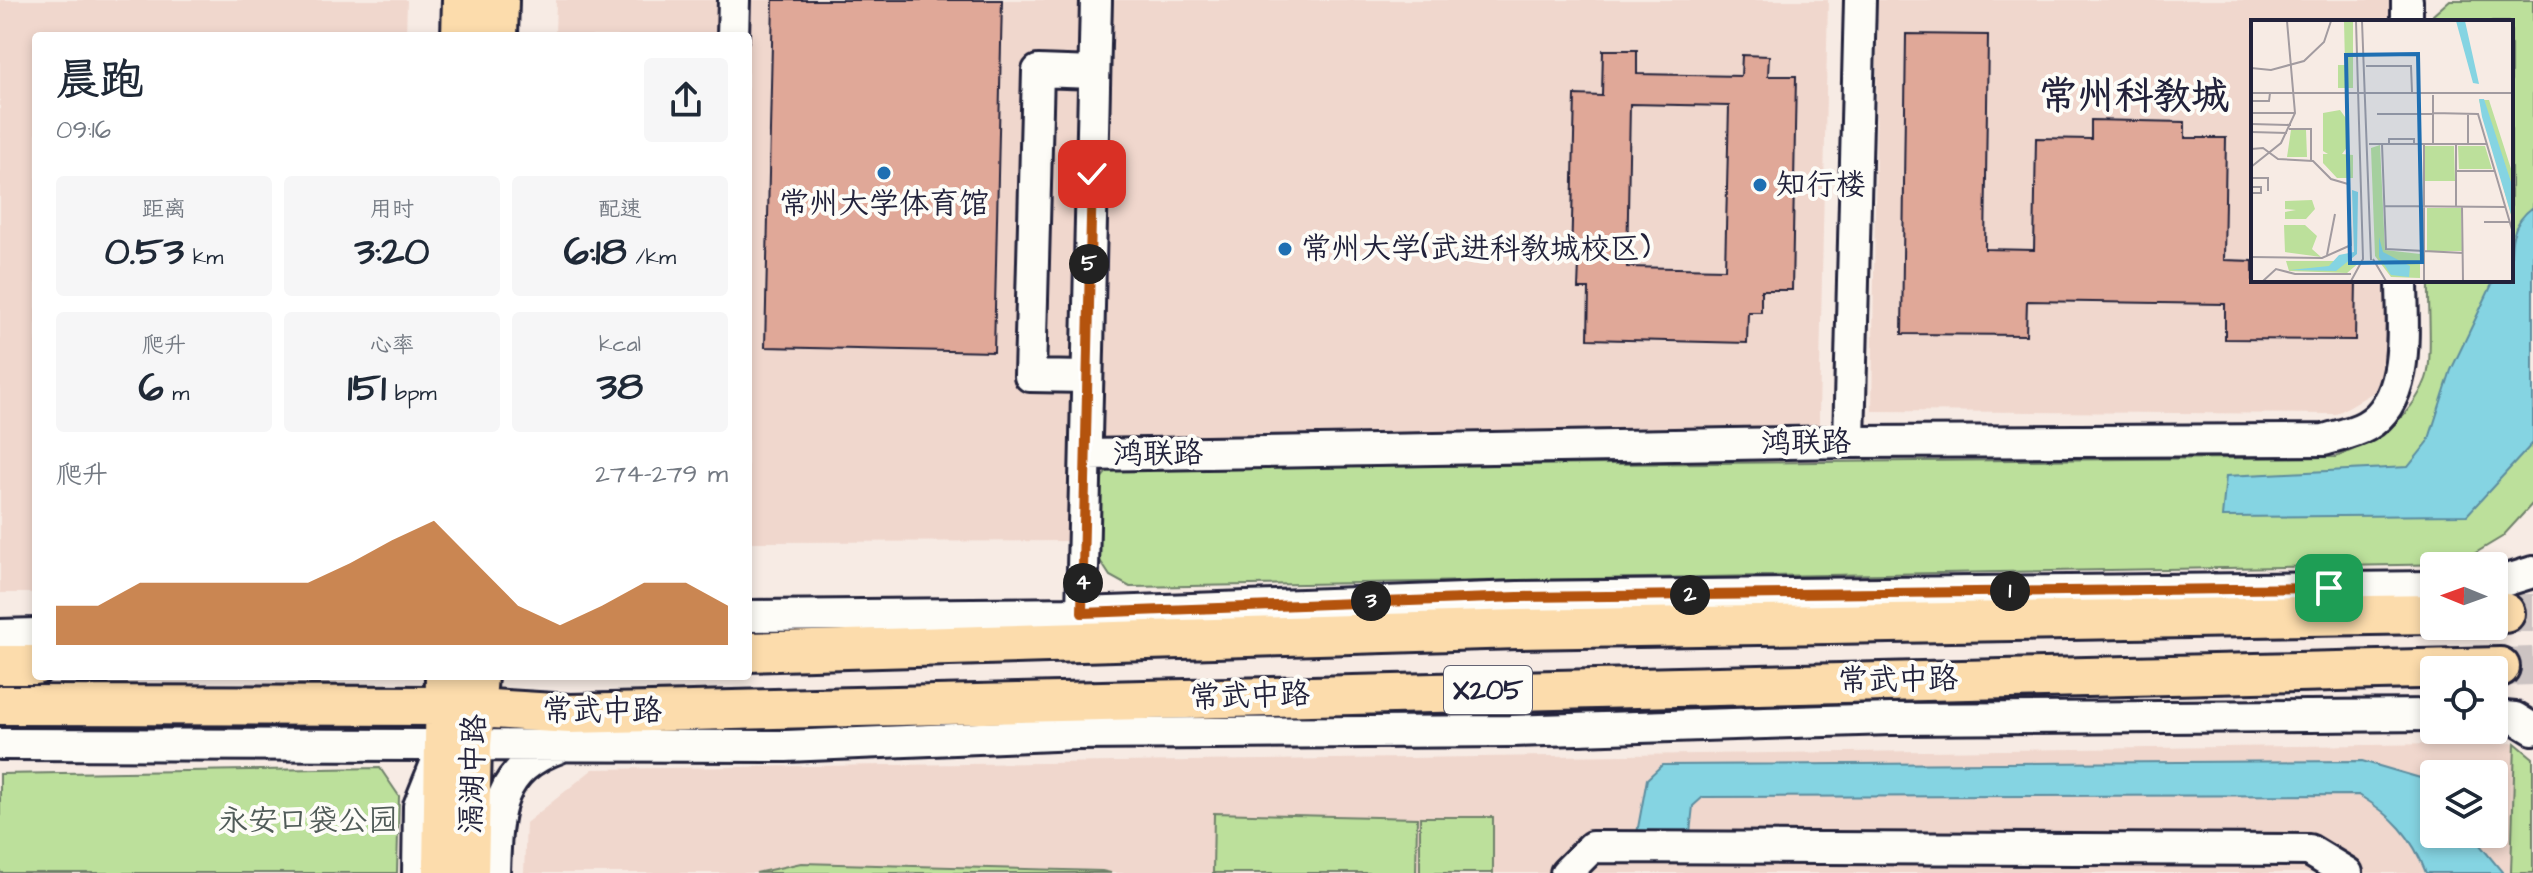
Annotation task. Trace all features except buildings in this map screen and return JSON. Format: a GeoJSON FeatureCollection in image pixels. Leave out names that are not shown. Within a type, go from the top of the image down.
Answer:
{"type":"FeatureCollection","features":[{"type":"Feature","properties":{"kind":"main road"},"geometry":{"type":"LineString","coordinates":[[461,32],[462,0]]}},
{"type":"Feature","properties":{"kind":"main road"},"geometry":{"type":"LineString","coordinates":[[498,32],[499,0]]}},
{"type":"Feature","properties":{"kind":"main road","name":"常武中路"},"geometry":{"type":"LineString","coordinates":[[752,652],[1518,629],[2420,614]]}},
{"type":"Feature","properties":{"kind":"main road"},"geometry":{"type":"LineString","coordinates":[[0,665],[32,665]]}},
{"type":"Feature","properties":{"kind":"main road","name":"常武中路"},"geometry":{"type":"LineString","coordinates":[[0,705],[460,709],[570,714],[2420,669]]}},
{"type":"Feature","properties":{"kind":"main road","name":"滆湖中路"},"geometry":{"type":"LineString","coordinates":[[442,873],[460,709]]}},
{"type":"Feature","properties":{"kind":"main road","name":"滆湖中路"},"geometry":{"type":"LineString","coordinates":[[460,709],[469,873]]}},
{"type":"Feature","properties":{"kind":"street"},"geometry":{"type":"LineString","coordinates":[[733,32],[734,0]]}},
{"type":"Feature","properties":{"kind":"street"},"geometry":{"type":"LineString","coordinates":[[1082,613],[1096,0]]}},
{"type":"Feature","properties":{"kind":"street"},"geometry":{"type":"LineString","coordinates":[[1849,442],[1860,0]]}},
{"type":"Feature","properties":{"kind":"street"},"geometry":{"type":"LineString","coordinates":[[1087,377],[1030,376],[1038,71],[1094,73]]}},
{"type":"Feature","properties":{"kind":"street","name":"鸿联路"},"geometry":{"type":"LineString","coordinates":[[1087,455],[1849,442],[2324,440],[2366,426],[2388,405],[2401,366],[2402,282]]}},
{"type":"Feature","properties":{"kind":"street"},"geometry":{"type":"LineString","coordinates":[[2508,594],[2533,572]]}},
{"type":"Feature","properties":{"kind":"street"},"geometry":{"type":"LineString","coordinates":[[752,616],[1082,613],[1518,597],[2420,587]]}},
{"type":"Feature","properties":{"kind":"street"},"geometry":{"type":"LineString","coordinates":[[0,635],[32,634]]}},
{"type":"Feature","properties":{"kind":"street"},"geometry":{"type":"LineString","coordinates":[[0,744],[460,709],[565,745],[786,746],[1077,734],[1511,731],[1891,719],[2420,715]]}},
{"type":"Feature","properties":{"kind":"street"},"geometry":{"type":"LineString","coordinates":[[418,873],[419,806],[460,709]]}},
{"type":"Feature","properties":{"kind":"street"},"geometry":{"type":"LineString","coordinates":[[2508,717],[2533,729]]}},
{"type":"Feature","properties":{"kind":"street"},"geometry":{"type":"LineString","coordinates":[[494,873],[496,825],[509,781],[541,753],[565,745]]}},
{"type":"Feature","properties":{"kind":"street"},"geometry":{"type":"LineString","coordinates":[[1566,873],[1592,847],[1710,847],[2309,850],[2347,873]]}},
{"type":"Feature","properties":{"kind":"shaded area"},"geometry":{"type":"Polygon","coordinates":[[[0,0],[407,0],[406,32],[32,32],[32,593],[0,593],[0,0]]]}},
{"type":"Feature","properties":{"kind":"shaded area","name":"常州大学(武进科教城校区)"},"geometry":{"type":"Polygon","coordinates":[[[556,0],[1828,0],[1818,462],[1109,469],[1074,541],[752,542],[752,32],[555,32],[556,0]]]}},
{"type":"Feature","properties":{"kind":"shaded area"},"geometry":{"type":"Polygon","coordinates":[[[1878,0],[2404,0],[2404,20],[2251,20],[2251,282],[2398,282],[2389,373],[2374,392],[2336,414],[1872,411],[1878,0]]]}},
{"type":"Feature","properties":{"kind":"shaded area"},"geometry":{"type":"Polygon","coordinates":[[[2515,743],[2511,873],[524,873],[526,823],[593,769],[2515,743]]]}},
{"type":"Feature","properties":{"kind":"green space"},"geometry":{"type":"Polygon","coordinates":[[[2450,0],[2533,0],[2533,503],[2502,537],[2477,552],[2420,552],[2420,565],[1130,587],[1110,576],[1099,559],[1100,480],[1109,469],[2336,457],[2390,428],[2419,394],[2426,379],[2429,359],[2429,282],[2513,282],[2513,20],[2433,20],[2433,15],[2450,0]]]}},
{"type":"Feature","properties":{"kind":"green space"},"geometry":{"type":"Polygon","coordinates":[[[2515,743],[2533,758],[2533,873],[2511,873],[2515,743]]]}},
{"type":"Feature","properties":{"kind":"green space","name":"永安口袋公园"},"geometry":{"type":"Polygon","coordinates":[[[380,768],[399,796],[397,873],[0,873],[0,774],[380,768]]]}},
{"type":"Feature","properties":{"kind":"green space"},"geometry":{"type":"Polygon","coordinates":[[[1214,813],[1417,818],[1416,873],[1213,873],[1214,813]]]}},
{"type":"Feature","properties":{"kind":"green space"},"geometry":{"type":"Polygon","coordinates":[[[1420,817],[1493,817],[1493,873],[1420,873],[1420,817]]]}},
{"type":"Feature","properties":{"kind":"green space"},"geometry":{"type":"Polygon","coordinates":[[[801,863],[1102,871],[1111,873],[756,873],[801,863]]]}},
{"type":"Feature","properties":{"kind":"water"},"geometry":{"type":"Polygon","coordinates":[[[2533,207],[2533,443],[2467,515],[2222,517],[2226,476],[2408,467],[2428,442],[2451,370],[2493,282],[2513,282],[2513,236],[2525,214],[2533,207]]]}},
{"type":"Feature","properties":{"kind":"water"},"geometry":{"type":"Polygon","coordinates":[[[2362,761],[2420,778],[2420,848],[2482,848],[2503,873],[2426,873],[2400,828],[2359,795],[1703,797],[1693,806],[1690,833],[1637,833],[1647,779],[1662,765],[2362,761]]]}},
{"type":"Feature","properties":{"kind":"tunnel"},"geometry":{"type":"LineString","coordinates":[[2508,613],[2533,613]]}},
{"type":"Feature","properties":{"kind":"tunnel"},"geometry":{"type":"LineString","coordinates":[[2508,667],[2533,666]]}},
{"type":"Feature","properties":{"kind":"place","name":"常州大学体育馆"},"geometry":{"type":"Point","coordinates":[884,173]}},
{"type":"Feature","properties":{"kind":"place","name":"知行楼"},"geometry":{"type":"Point","coordinates":[1760,185]}},
{"type":"Feature","properties":{"kind":"place","name":"常州大学(武进科教城校区)"},"geometry":{"type":"Point","coordinates":[1285,249]}},
{"type":"Feature","properties":{"kind":"district","name":"常州科教城"},"geometry":{"type":"Point","coordinates":[2134,97]}},
{"type":"Feature","properties":{"kind":"route"},"geometry":{"type":"LineString","coordinates":[[1092,174],[1082,613],[1518,597],[2329,588]]}}]}
